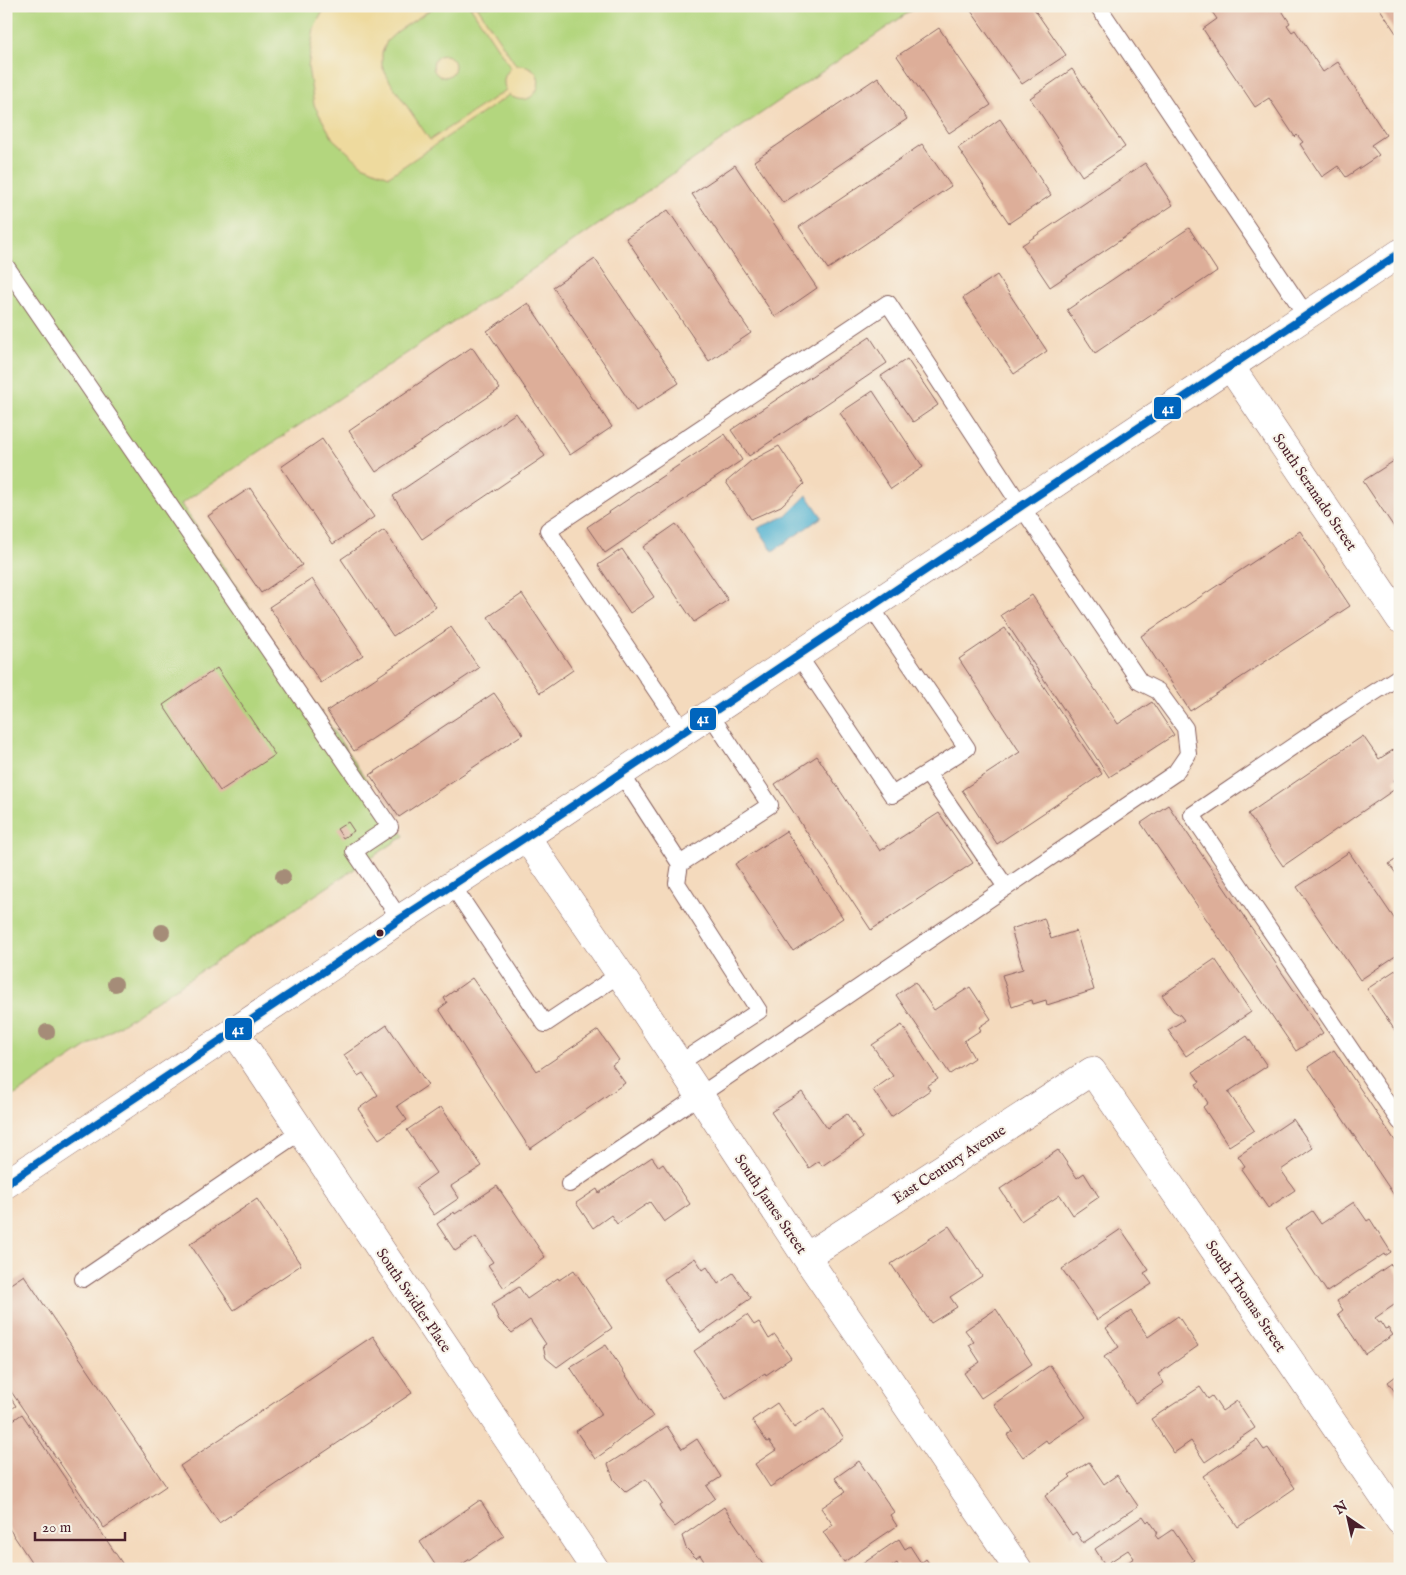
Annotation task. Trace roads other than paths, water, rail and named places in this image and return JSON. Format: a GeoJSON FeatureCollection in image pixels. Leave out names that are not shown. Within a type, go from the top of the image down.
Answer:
{"type":"FeatureCollection","features":[{"type":"Feature","properties":{"kind":"street"},"geometry":{"type":"LineString","coordinates":[[6,1184],[400,919],[621,774],[1400,253]]}},
{"type":"Feature","properties":{"kind":"street","name":"South Seranado Street"},"geometry":{"type":"LineString","coordinates":[[1230,366],[1400,618]]}},
{"type":"Feature","properties":{"kind":"street","name":"South James Street"},"geometry":{"type":"LineString","coordinates":[[526,837],[620,974],[806,1257],[1018,1569]]}},
{"type":"Feature","properties":{"kind":"street","name":"South Swidler Place"},"geometry":{"type":"LineString","coordinates":[[234,1031],[595,1569]]}},
{"type":"Feature","properties":{"kind":"street","name":"East Century Avenue"},"geometry":{"type":"LineString","coordinates":[[806,1257],[1092,1071]]}},
{"type":"Feature","properties":{"kind":"street","name":"South Thomas Street"},"geometry":{"type":"LineString","coordinates":[[1092,1071],[1400,1521]]}},
{"type":"Feature","properties":{"kind":"lane"},"geometry":{"type":"LineString","coordinates":[[1098,6],[1306,315]]}},
{"type":"Feature","properties":{"kind":"lane"},"geometry":{"type":"LineString","coordinates":[[6,266],[390,827],[354,851],[400,919]]}},
{"type":"Feature","properties":{"kind":"lane"},"geometry":{"type":"LineString","coordinates":[[569,1184],[1175,773],[1188,754],[1185,728],[1158,692],[1140,682],[1020,506],[888,303],[548,530],[684,732]]}},
{"type":"Feature","properties":{"kind":"lane"},"geometry":{"type":"LineString","coordinates":[[798,655],[892,795],[967,748],[871,607]]}},
{"type":"Feature","properties":{"kind":"lane"},"geometry":{"type":"LineString","coordinates":[[1400,676],[1192,815],[1400,1122]]}},
{"type":"Feature","properties":{"kind":"lane"},"geometry":{"type":"LineString","coordinates":[[680,864],[770,805],[710,714]]}},
{"type":"Feature","properties":{"kind":"lane"},"geometry":{"type":"LineString","coordinates":[[927,773],[1006,887]]}},
{"type":"Feature","properties":{"kind":"lane"},"geometry":{"type":"LineString","coordinates":[[621,774],[680,864],[677,883],[760,1011],[678,1064]]}},
{"type":"Feature","properties":{"kind":"lane"},"geometry":{"type":"LineString","coordinates":[[452,886],[546,1024],[620,974]]}},
{"type":"Feature","properties":{"kind":"lane"},"geometry":{"type":"LineString","coordinates":[[84,1279],[300,1132]]}},
{"type":"Feature","properties":{"kind":"water"},"geometry":{"type":"Polygon","coordinates":[[[807,495],[822,517],[773,551],[758,528],[786,516],[807,495]]]}}]}
